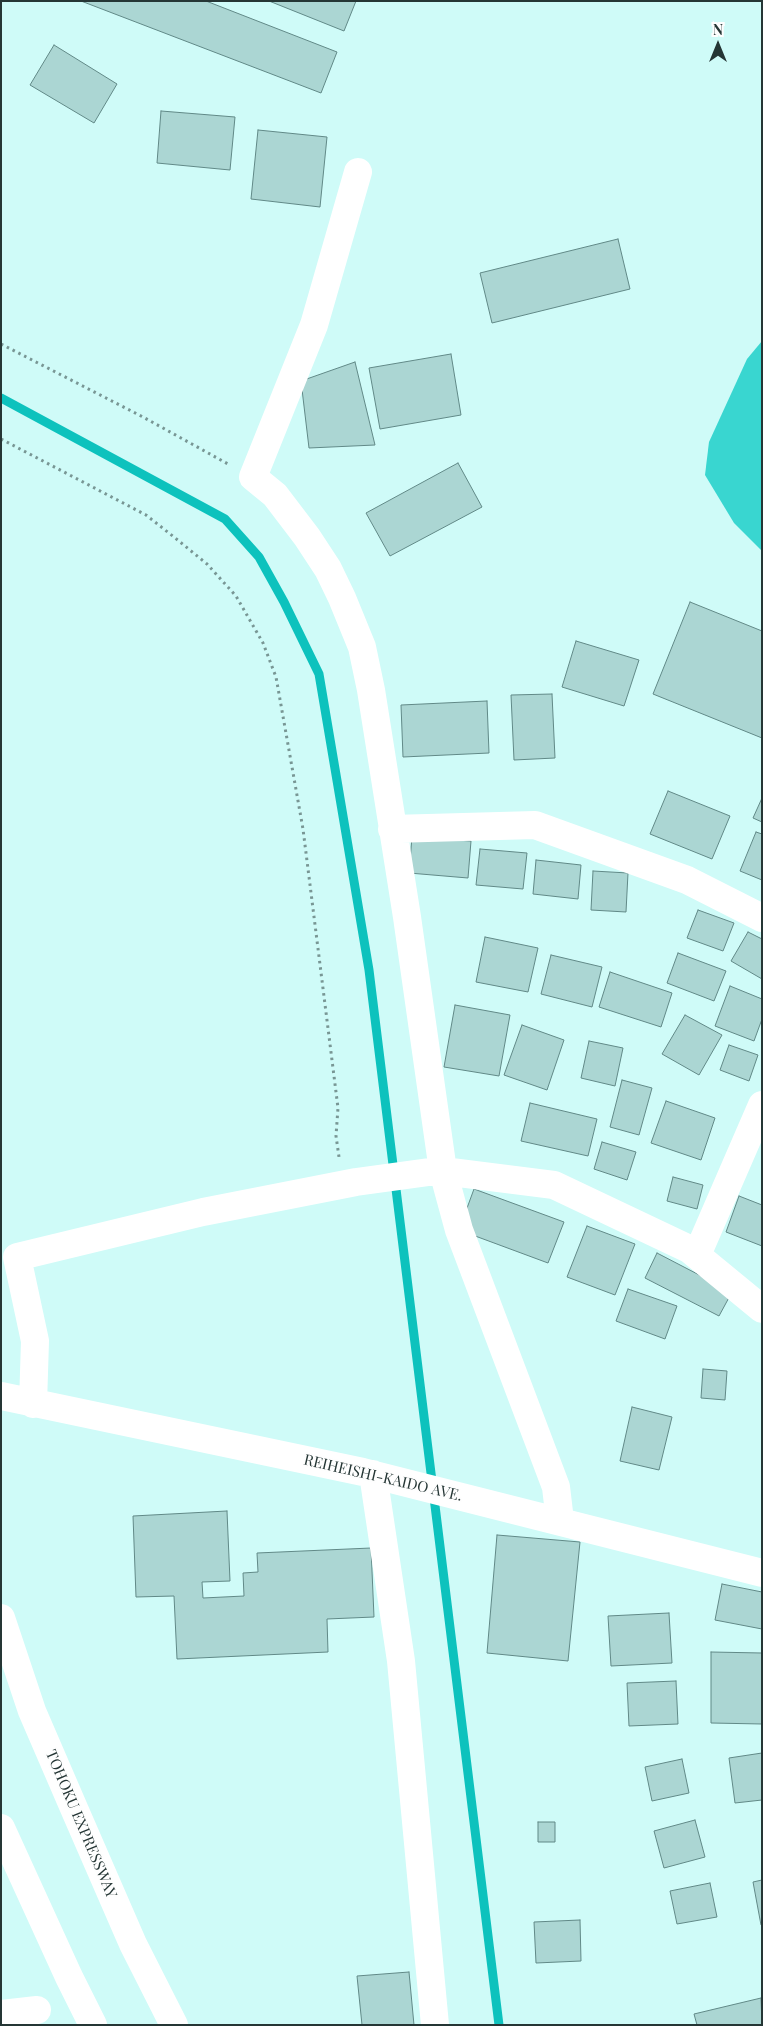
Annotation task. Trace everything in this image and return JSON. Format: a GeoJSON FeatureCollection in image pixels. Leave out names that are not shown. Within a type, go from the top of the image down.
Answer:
{"type":"FeatureCollection","features":[{"type":"Feature","properties":{"kind":"main road"},"geometry":{"type":"LineString","coordinates":[[358,172],[314,325],[253,477],[275,495],[307,537],[328,569],[358,639],[371,690],[407,917],[436,1171],[556,1487],[560,1521]]}},
{"type":"Feature","properties":{"kind":"main road"},"geometry":{"type":"LineString","coordinates":[[392,829],[535,825],[687,880],[762,918]]}},
{"type":"Feature","properties":{"kind":"main road"},"geometry":{"type":"LineString","coordinates":[[697,1255],[762,1105]]}},
{"type":"Feature","properties":{"kind":"main road"},"geometry":{"type":"LineString","coordinates":[[33,1404],[35,1341],[17,1257],[203,1212],[349,1183],[436,1171],[554,1185],[689,1249],[762,1309]]}},
{"type":"Feature","properties":{"kind":"main road","name":"REIHEISHI-KAIDO AVE."},"geometry":{"type":"LineString","coordinates":[[1,1396],[382,1477],[762,1573]]}},
{"type":"Feature","properties":{"kind":"main road"},"geometry":{"type":"LineString","coordinates":[[382,1477],[435,2025]]}},
{"type":"Feature","properties":{"kind":"main road","name":"TOHOKU EXPRESSWAY"},"geometry":{"type":"LineString","coordinates":[[1,1618],[32,1711],[72,1806],[133,1944],[174,2025]]}},
{"type":"Feature","properties":{"kind":"main road"},"geometry":{"type":"LineString","coordinates":[[5,1839],[93,2025]]}},
{"type":"Feature","properties":{"kind":"main road"},"geometry":{"type":"LineString","coordinates":[[1,2014],[37,2010]]}},
{"type":"Feature","properties":{"kind":"path"},"geometry":{"type":"LineString","coordinates":[[1,344],[143,417],[253,477]]}},
{"type":"Feature","properties":{"kind":"path"},"geometry":{"type":"LineString","coordinates":[[1,439],[146,515],[174,536],[208,564],[236,596],[263,643],[276,677],[303,829],[338,1108],[336,1136],[349,1183]]}},
{"type":"Feature","properties":{"kind":"shaded area"},"geometry":{"type":"Polygon","coordinates":[[[762,341],[762,551],[734,523],[705,475],[709,442],[747,359],[762,341]]]}},
{"type":"Feature","properties":{"kind":"building"},"geometry":{"type":"Polygon","coordinates":[[[81,1],[206,1],[337,52],[321,93],[81,1]]]}},
{"type":"Feature","properties":{"kind":"building"},"geometry":{"type":"Polygon","coordinates":[[[269,1],[356,1],[344,31],[269,1]]]}},
{"type":"Feature","properties":{"kind":"building"},"geometry":{"type":"Polygon","coordinates":[[[54,45],[117,84],[94,123],[30,85],[54,45]]]}},
{"type":"Feature","properties":{"kind":"building"},"geometry":{"type":"Polygon","coordinates":[[[161,111],[235,117],[230,170],[157,163],[161,111]]]}},
{"type":"Feature","properties":{"kind":"building"},"geometry":{"type":"Polygon","coordinates":[[[258,130],[327,137],[320,207],[251,199],[258,130]]]}},
{"type":"Feature","properties":{"kind":"building"},"geometry":{"type":"Polygon","coordinates":[[[618,239],[630,289],[492,323],[480,273],[618,239]]]}},
{"type":"Feature","properties":{"kind":"building"},"geometry":{"type":"Polygon","coordinates":[[[451,354],[461,415],[380,429],[369,368],[451,354]]]}},
{"type":"Feature","properties":{"kind":"building"},"geometry":{"type":"Polygon","coordinates":[[[355,362],[375,445],[309,448],[301,381],[355,362]]]}},
{"type":"Feature","properties":{"kind":"building"},"geometry":{"type":"Polygon","coordinates":[[[458,463],[482,507],[390,556],[366,513],[458,463]]]}},
{"type":"Feature","properties":{"kind":"building"},"geometry":{"type":"Polygon","coordinates":[[[690,602],[762,631],[762,738],[653,694],[690,602]]]}},
{"type":"Feature","properties":{"kind":"building"},"geometry":{"type":"Polygon","coordinates":[[[576,641],[639,660],[624,706],[562,687],[576,641]]]}},
{"type":"Feature","properties":{"kind":"building"},"geometry":{"type":"Polygon","coordinates":[[[552,694],[555,758],[514,760],[511,695],[552,694]]]}},
{"type":"Feature","properties":{"kind":"building"},"geometry":{"type":"Polygon","coordinates":[[[487,701],[489,753],[403,757],[401,705],[487,701]]]}},
{"type":"Feature","properties":{"kind":"building"},"geometry":{"type":"Polygon","coordinates":[[[668,791],[730,816],[712,859],[650,834],[668,791]]]}},
{"type":"Feature","properties":{"kind":"building"},"geometry":{"type":"Polygon","coordinates":[[[762,798],[762,822],[753,818],[762,798]]]}},
{"type":"Feature","properties":{"kind":"building"},"geometry":{"type":"Polygon","coordinates":[[[756,832],[762,834],[762,880],[740,871],[756,832]]]}},
{"type":"Feature","properties":{"kind":"building"},"geometry":{"type":"Polygon","coordinates":[[[412,837],[471,841],[468,878],[409,873],[412,837]]]}},
{"type":"Feature","properties":{"kind":"building"},"geometry":{"type":"Polygon","coordinates":[[[480,849],[527,853],[523,889],[476,885],[480,849]]]}},
{"type":"Feature","properties":{"kind":"building"},"geometry":{"type":"Polygon","coordinates":[[[536,860],[581,865],[578,899],[533,894],[536,860]]]}},
{"type":"Feature","properties":{"kind":"building"},"geometry":{"type":"Polygon","coordinates":[[[593,871],[628,873],[626,912],[591,910],[593,871]]]}},
{"type":"Feature","properties":{"kind":"building"},"geometry":{"type":"Polygon","coordinates":[[[698,910],[734,923],[723,951],[687,938],[698,910]]]}},
{"type":"Feature","properties":{"kind":"building"},"geometry":{"type":"Polygon","coordinates":[[[748,932],[762,939],[762,979],[731,961],[748,932]]]}},
{"type":"Feature","properties":{"kind":"building"},"geometry":{"type":"Polygon","coordinates":[[[485,937],[538,948],[528,992],[476,982],[485,937]]]}},
{"type":"Feature","properties":{"kind":"building"},"geometry":{"type":"Polygon","coordinates":[[[678,953],[726,971],[714,1001],[667,983],[678,953]]]}},
{"type":"Feature","properties":{"kind":"building"},"geometry":{"type":"Polygon","coordinates":[[[551,955],[602,967],[592,1007],[541,994],[551,955]]]}},
{"type":"Feature","properties":{"kind":"building"},"geometry":{"type":"Polygon","coordinates":[[[610,972],[672,993],[661,1027],[599,1007],[610,972]]]}},
{"type":"Feature","properties":{"kind":"building"},"geometry":{"type":"Polygon","coordinates":[[[730,986],[762,999],[762,1019],[754,1041],[715,1026],[730,986]]]}},
{"type":"Feature","properties":{"kind":"building"},"geometry":{"type":"Polygon","coordinates":[[[455,1005],[510,1015],[499,1076],[444,1067],[455,1005]]]}},
{"type":"Feature","properties":{"kind":"building"},"geometry":{"type":"Polygon","coordinates":[[[685,1015],[722,1035],[699,1075],[662,1054],[685,1015]]]}},
{"type":"Feature","properties":{"kind":"building"},"geometry":{"type":"Polygon","coordinates":[[[522,1025],[564,1040],[547,1090],[504,1075],[522,1025]]]}},
{"type":"Feature","properties":{"kind":"building"},"geometry":{"type":"Polygon","coordinates":[[[589,1041],[623,1048],[615,1086],[581,1078],[589,1041]]]}},
{"type":"Feature","properties":{"kind":"building"},"geometry":{"type":"Polygon","coordinates":[[[729,1045],[758,1055],[749,1081],[720,1070],[729,1045]]]}},
{"type":"Feature","properties":{"kind":"building"},"geometry":{"type":"Polygon","coordinates":[[[622,1080],[652,1088],[639,1135],[610,1127],[622,1080]]]}},
{"type":"Feature","properties":{"kind":"building"},"geometry":{"type":"Polygon","coordinates":[[[666,1101],[715,1118],[701,1160],[651,1143],[666,1101]]]}},
{"type":"Feature","properties":{"kind":"building"},"geometry":{"type":"Polygon","coordinates":[[[530,1103],[597,1119],[588,1156],[521,1141],[530,1103]]]}},
{"type":"Feature","properties":{"kind":"building"},"geometry":{"type":"Polygon","coordinates":[[[602,1142],[636,1152],[627,1180],[594,1169],[602,1142]]]}},
{"type":"Feature","properties":{"kind":"building"},"geometry":{"type":"Polygon","coordinates":[[[673,1177],[703,1185],[697,1209],[667,1201],[673,1177]]]}},
{"type":"Feature","properties":{"kind":"building"},"geometry":{"type":"Polygon","coordinates":[[[474,1189],[564,1222],[548,1263],[459,1230],[474,1189]]]}},
{"type":"Feature","properties":{"kind":"building"},"geometry":{"type":"Polygon","coordinates":[[[739,1196],[762,1205],[762,1246],[726,1232],[739,1196]]]}},
{"type":"Feature","properties":{"kind":"building"},"geometry":{"type":"Polygon","coordinates":[[[587,1226],[635,1244],[615,1295],[567,1277],[587,1226]]]}},
{"type":"Feature","properties":{"kind":"building"},"geometry":{"type":"Polygon","coordinates":[[[657,1253],[732,1292],[719,1316],[645,1278],[657,1253]]]}},
{"type":"Feature","properties":{"kind":"building"},"geometry":{"type":"Polygon","coordinates":[[[628,1289],[677,1306],[665,1339],[616,1321],[628,1289]]]}},
{"type":"Feature","properties":{"kind":"building"},"geometry":{"type":"Polygon","coordinates":[[[703,1369],[727,1371],[725,1400],[701,1398],[703,1369]]]}},
{"type":"Feature","properties":{"kind":"building"},"geometry":{"type":"Polygon","coordinates":[[[632,1407],[672,1417],[659,1470],[620,1461],[632,1407]]]}},
{"type":"Feature","properties":{"kind":"building"},"geometry":{"type":"Polygon","coordinates":[[[227,1511],[230,1581],[202,1582],[203,1598],[244,1596],[243,1573],[258,1572],[257,1553],[371,1548],[374,1617],[327,1619],[328,1652],[177,1659],[174,1596],[136,1597],[133,1516],[227,1511]]]}},
{"type":"Feature","properties":{"kind":"building"},"geometry":{"type":"Polygon","coordinates":[[[497,1535],[580,1542],[568,1661],[487,1653],[497,1535]]]}},
{"type":"Feature","properties":{"kind":"building"},"geometry":{"type":"Polygon","coordinates":[[[722,1584],[762,1592],[762,1629],[715,1620],[722,1584]]]}},
{"type":"Feature","properties":{"kind":"building"},"geometry":{"type":"Polygon","coordinates":[[[669,1613],[672,1663],[611,1666],[608,1616],[669,1613]]]}},
{"type":"Feature","properties":{"kind":"building"},"geometry":{"type":"Polygon","coordinates":[[[711,1652],[762,1653],[762,1724],[711,1723],[711,1652]]]}},
{"type":"Feature","properties":{"kind":"building"},"geometry":{"type":"Polygon","coordinates":[[[676,1681],[678,1724],[629,1726],[627,1683],[676,1681]]]}},
{"type":"Feature","properties":{"kind":"building"},"geometry":{"type":"Polygon","coordinates":[[[762,1753],[762,1800],[735,1803],[729,1758],[762,1753]]]}},
{"type":"Feature","properties":{"kind":"building"},"geometry":{"type":"Polygon","coordinates":[[[682,1759],[689,1793],[652,1801],[645,1767],[682,1759]]]}},
{"type":"Feature","properties":{"kind":"building"},"geometry":{"type":"Polygon","coordinates":[[[695,1820],[705,1857],[664,1868],[654,1831],[695,1820]]]}},
{"type":"Feature","properties":{"kind":"building"},"geometry":{"type":"Polygon","coordinates":[[[538,1822],[555,1822],[555,1842],[538,1842],[538,1822]]]}},
{"type":"Feature","properties":{"kind":"building"},"geometry":{"type":"Polygon","coordinates":[[[762,1880],[762,1925],[761,1925],[753,1882],[762,1880]]]}},
{"type":"Feature","properties":{"kind":"building"},"geometry":{"type":"Polygon","coordinates":[[[710,1883],[717,1917],[677,1924],[670,1891],[710,1883]]]}},
{"type":"Feature","properties":{"kind":"building"},"geometry":{"type":"Polygon","coordinates":[[[580,1920],[581,1961],[536,1963],[534,1922],[580,1920]]]}},
{"type":"Feature","properties":{"kind":"building"},"geometry":{"type":"Polygon","coordinates":[[[409,1972],[414,2025],[362,2025],[357,1976],[409,1972]]]}},
{"type":"Feature","properties":{"kind":"building"},"geometry":{"type":"Polygon","coordinates":[[[761,1998],[762,2025],[697,2025],[694,2014],[761,1998]]]}},
{"type":"Feature","properties":{"kind":"waterway"},"geometry":{"type":"LineString","coordinates":[[1,398],[225,519],[259,557],[284,602],[319,674],[369,970],[499,2025]]}}]}
